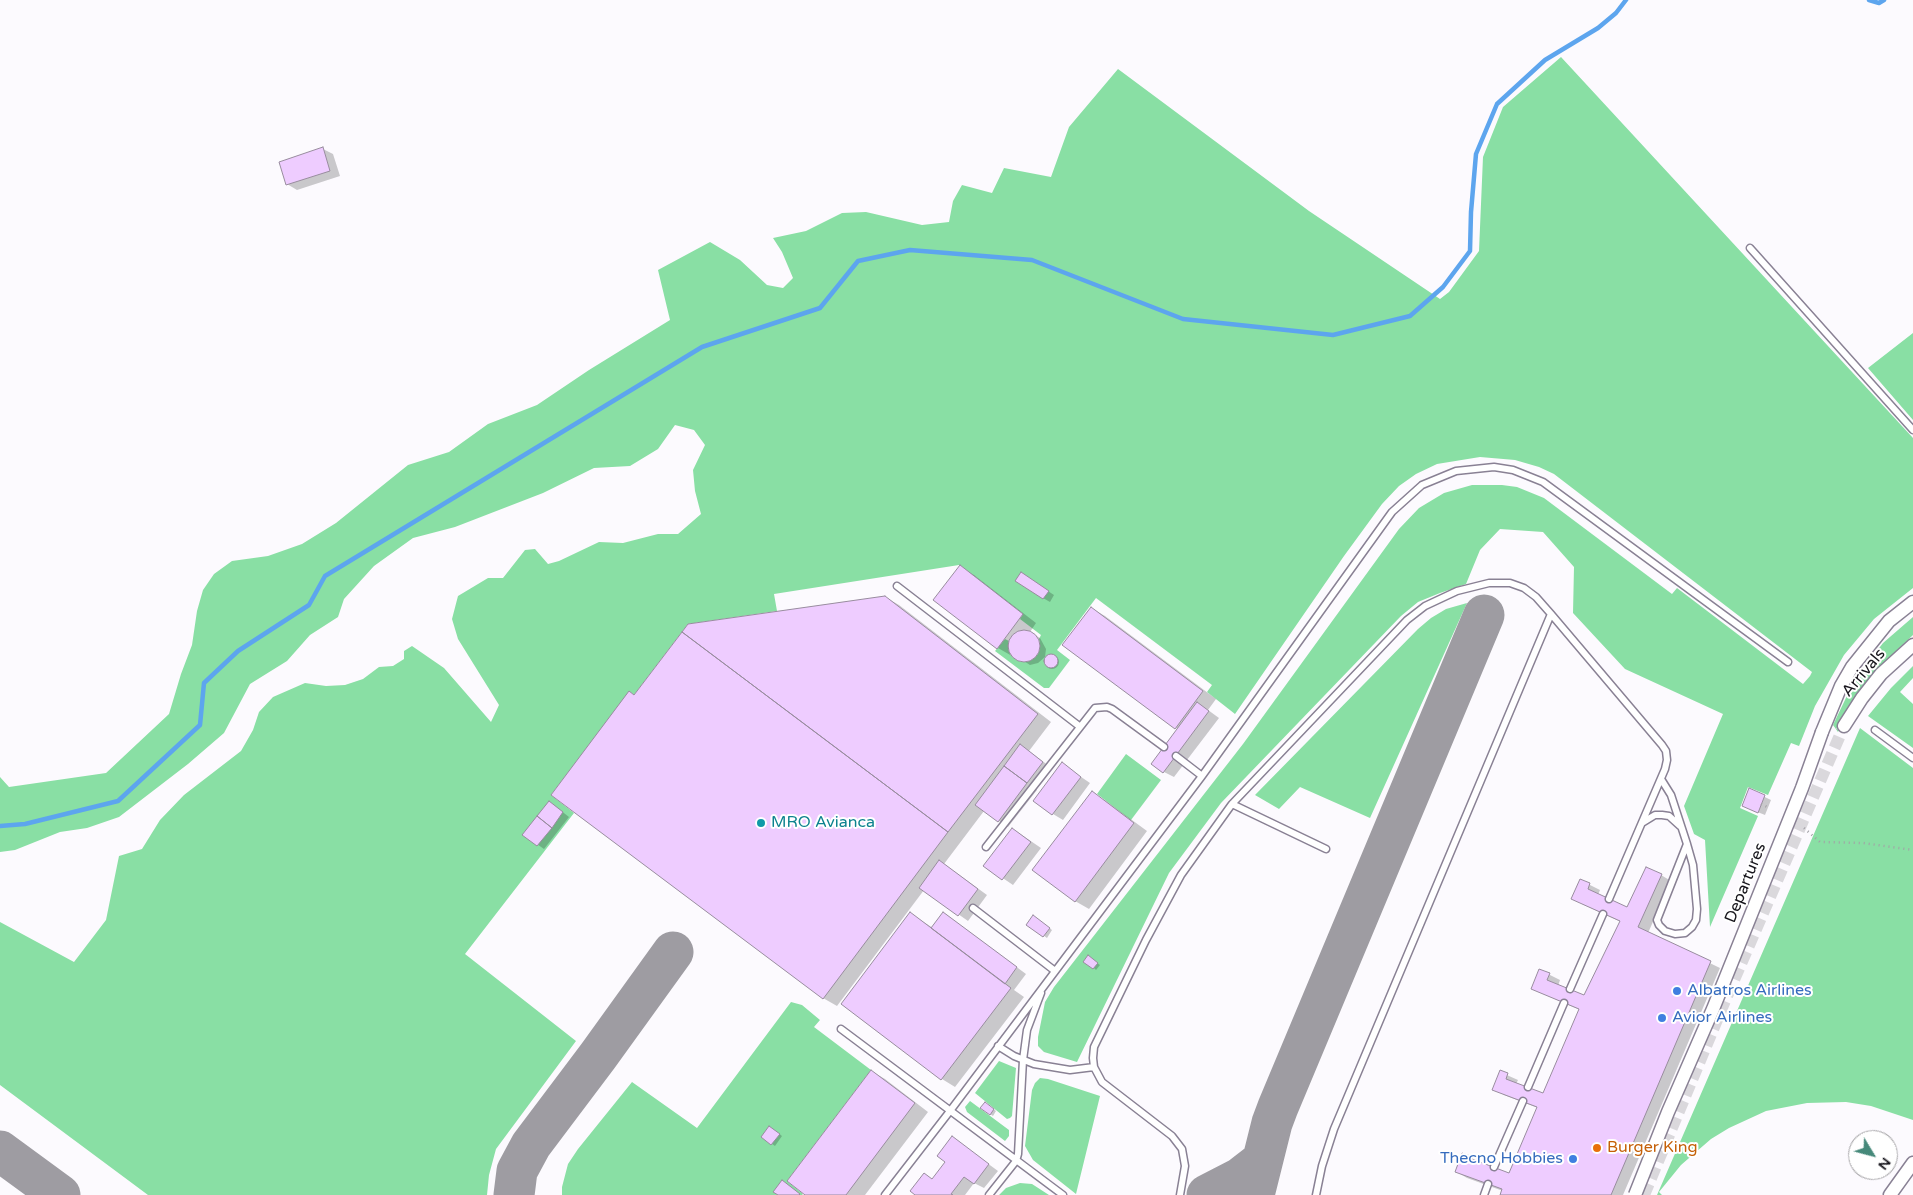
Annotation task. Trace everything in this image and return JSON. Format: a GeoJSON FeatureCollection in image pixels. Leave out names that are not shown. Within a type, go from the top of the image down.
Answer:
{"type":"FeatureCollection","features":[{"type":"Feature","properties":{"kind":"street","name":"Departures"},"geometry":{"type":"LineString","coordinates":[[1634,1195],[1716,1000],[1841,686],[1852,667],[1889,621],[1913,602]]}},
{"type":"Feature","properties":{"kind":"street","name":"Arrivals"},"geometry":{"type":"LineString","coordinates":[[1844,726],[1862,698],[1881,674],[1913,645]]}},
{"type":"Feature","properties":{"kind":"street"},"geometry":{"type":"LineString","coordinates":[[1890,1195],[1913,1164]]}},
{"type":"Feature","properties":{"kind":"lane"},"geometry":{"type":"LineString","coordinates":[[1750,248],[1913,430]]}},
{"type":"Feature","properties":{"kind":"lane"},"geometry":{"type":"LineString","coordinates":[[885,1195],[1202,776],[1392,512],[1422,485],[1456,470],[1474,468],[1503,469],[1529,475],[1543,482],[1788,662]]}},
{"type":"Feature","properties":{"kind":"lane"},"geometry":{"type":"LineString","coordinates":[[1180,1195],[1185,1166],[1179,1143],[1102,1082],[1094,1067],[1094,1047],[1146,940],[1181,875],[1232,804],[1407,620],[1425,606],[1457,591],[1489,583],[1510,583],[1524,588],[1536,597],[1551,614],[1666,751],[1667,760],[1661,779],[1609,899]]}},
{"type":"Feature","properties":{"kind":"lane"},"geometry":{"type":"LineString","coordinates":[[898,586],[1080,726]]}},
{"type":"Feature","properties":{"kind":"lane"},"geometry":{"type":"LineString","coordinates":[[1316,1195],[1322,1166],[1334,1129],[1551,614]]}},
{"type":"Feature","properties":{"kind":"lane"},"geometry":{"type":"LineString","coordinates":[[986,847],[1095,708],[1107,706],[1164,747]]}},
{"type":"Feature","properties":{"kind":"lane"},"geometry":{"type":"LineString","coordinates":[[1875,730],[1913,758]]}},
{"type":"Feature","properties":{"kind":"lane"},"geometry":{"type":"LineString","coordinates":[[1176,756],[1202,776]]}},
{"type":"Feature","properties":{"kind":"lane"},"geometry":{"type":"LineString","coordinates":[[1661,779],[1672,795],[1683,829],[1693,865],[1697,916],[1688,931],[1675,934],[1665,931],[1657,920],[1687,844]]}},
{"type":"Feature","properties":{"kind":"lane"},"geometry":{"type":"LineString","coordinates":[[1232,804],[1326,849]]}},
{"type":"Feature","properties":{"kind":"lane"},"geometry":{"type":"LineString","coordinates":[[1642,822],[1655,815],[1662,815],[1675,820],[1683,829]]}},
{"type":"Feature","properties":{"kind":"lane"},"geometry":{"type":"LineString","coordinates":[[973,908],[1055,971]]}},
{"type":"Feature","properties":{"kind":"lane"},"geometry":{"type":"LineString","coordinates":[[1570,989],[1603,914]]}},
{"type":"Feature","properties":{"kind":"lane"},"geometry":{"type":"LineString","coordinates":[[989,1195],[1016,1160],[1018,1154],[1023,1060],[1027,1030],[1043,987]]}},
{"type":"Feature","properties":{"kind":"lane"},"geometry":{"type":"LineString","coordinates":[[1528,1087],[1564,1003]]}},
{"type":"Feature","properties":{"kind":"lane"},"geometry":{"type":"LineString","coordinates":[[841,1029],[1064,1195]]}},
{"type":"Feature","properties":{"kind":"lane"},"geometry":{"type":"LineString","coordinates":[[998,1046],[1034,1064],[1063,1069],[1094,1067]]}},
{"type":"Feature","properties":{"kind":"lane"},"geometry":{"type":"LineString","coordinates":[[1494,1167],[1523,1101]]}},
{"type":"Feature","properties":{"kind":"lane"},"geometry":{"type":"LineString","coordinates":[[1484,1195],[1488,1184]]}},
{"type":"Feature","properties":{"kind":"path"},"geometry":{"type":"LineString","coordinates":[[1761,804],[1769,808]]}},
{"type":"Feature","properties":{"kind":"path"},"geometry":{"type":"LineString","coordinates":[[1804,828],[1820,842],[1863,843],[1913,850]]}},
{"type":"Feature","properties":{"kind":"green space"},"geometry":{"type":"Polygon","coordinates":[[[1561,57],[1913,438],[1913,588],[1874,619],[1844,655],[1815,706],[1799,746],[1791,743],[1768,795],[1748,787],[1740,808],[1758,816],[1710,927],[1705,840],[1694,834],[1684,806],[1723,714],[1625,669],[1573,613],[1574,567],[1543,532],[1500,529],[1480,550],[1466,584],[1418,602],[1401,616],[1221,803],[1169,873],[1077,1062],[1044,1052],[1038,1046],[1045,1002],[1054,987],[1243,744],[1399,529],[1419,508],[1444,493],[1472,485],[1502,485],[1517,487],[1544,498],[1672,594],[1677,588],[1803,684],[1810,676],[1812,672],[1554,474],[1539,467],[1515,460],[1480,457],[1437,464],[1416,474],[1399,486],[1382,504],[1344,556],[1235,714],[1207,692],[1212,685],[1096,598],[1057,650],[1070,660],[1049,688],[1044,688],[995,651],[1005,639],[1009,641],[1009,649],[1014,658],[1022,662],[1031,660],[1038,654],[1041,635],[1020,619],[1023,614],[959,565],[774,594],[777,611],[688,624],[634,695],[630,692],[551,795],[574,813],[465,954],[576,1041],[496,1149],[489,1175],[487,1195],[148,1195],[0,1085],[0,922],[74,962],[106,920],[119,856],[142,849],[160,820],[184,795],[241,751],[253,730],[259,712],[273,697],[305,683],[326,686],[345,685],[363,679],[379,667],[393,666],[404,659],[404,651],[412,646],[444,668],[491,722],[499,705],[458,639],[452,619],[458,596],[488,578],[503,578],[525,550],[535,549],[548,564],[559,561],[599,542],[623,543],[658,534],[678,534],[701,514],[695,491],[693,470],[705,445],[694,430],[675,425],[658,449],[630,466],[594,468],[543,493],[455,527],[413,538],[374,566],[344,599],[338,617],[310,635],[287,661],[250,684],[224,733],[188,764],[119,817],[87,828],[60,832],[15,850],[0,852],[0,777],[9,787],[106,773],[169,714],[192,645],[197,611],[203,590],[214,574],[232,561],[268,556],[302,544],[336,523],[408,465],[449,452],[488,424],[537,405],[670,320],[658,270],[710,242],[740,260],[767,285],[783,288],[793,278],[782,252],[773,238],[806,231],[842,213],[866,212],[922,225],[949,222],[953,201],[962,185],[992,193],[1004,168],[1051,177],[1069,127],[1118,69],[1309,211],[1440,299],[1449,292],[1479,251],[1483,157],[1503,107],[1561,57]]]}},
{"type":"Feature","properties":{"kind":"green space"},"geometry":{"type":"Polygon","coordinates":[[[1913,333],[1913,420],[1868,368],[1913,333]]]}},
{"type":"Feature","properties":{"kind":"green space"},"geometry":{"type":"Polygon","coordinates":[[[1467,603],[1370,818],[1300,787],[1279,809],[1255,795],[1418,629],[1446,609],[1467,603]]]}},
{"type":"Feature","properties":{"kind":"green space"},"geometry":{"type":"Polygon","coordinates":[[[1913,617],[1913,635],[1877,669],[1854,701],[1838,732],[1833,725],[1855,679],[1883,643],[1913,617]]]}},
{"type":"Feature","properties":{"kind":"green space"},"geometry":{"type":"Polygon","coordinates":[[[1913,666],[1913,678],[1900,692],[1913,704],[1913,748],[1868,716],[1891,688],[1913,666]]]}},
{"type":"Feature","properties":{"kind":"green space"},"geometry":{"type":"Polygon","coordinates":[[[1860,728],[1913,768],[1913,1120],[1871,1106],[1846,1102],[1807,1103],[1766,1111],[1729,1128],[1711,1139],[1681,1165],[1659,1192],[1662,1195],[1657,1195],[1860,728]]]}},
{"type":"Feature","properties":{"kind":"green space"},"geometry":{"type":"Polygon","coordinates":[[[1126,754],[1161,780],[1131,820],[1097,794],[1126,754]]]}},
{"type":"Feature","properties":{"kind":"green space"},"geometry":{"type":"Polygon","coordinates":[[[791,1002],[802,1005],[820,1020],[814,1027],[871,1070],[787,1181],[802,1195],[562,1195],[562,1187],[568,1164],[632,1082],[697,1128],[791,1002]]]}},
{"type":"Feature","properties":{"kind":"green space"},"geometry":{"type":"Polygon","coordinates":[[[999,1061],[1016,1068],[1012,1116],[1007,1119],[975,1093],[999,1061]]]}},
{"type":"Feature","properties":{"kind":"green space"},"geometry":{"type":"Polygon","coordinates":[[[1040,1078],[1100,1096],[1076,1194],[1033,1160],[1025,1146],[1032,1090],[1040,1078]]]}},
{"type":"Feature","properties":{"kind":"green space"},"geometry":{"type":"Polygon","coordinates":[[[970,1101],[1009,1130],[1009,1136],[1005,1141],[967,1112],[965,1107],[970,1101]]]}},
{"type":"Feature","properties":{"kind":"green space"},"geometry":{"type":"Polygon","coordinates":[[[1020,1183],[1032,1184],[1049,1195],[999,1195],[1006,1188],[1020,1183]]]}},
{"type":"Feature","properties":{"kind":"building"},"geometry":{"type":"Polygon","coordinates":[[[323,147],[330,171],[286,185],[279,162],[323,147]]]}},
{"type":"Feature","properties":{"kind":"building"},"geometry":{"type":"Polygon","coordinates":[[[960,565],[1023,614],[997,649],[933,600],[960,565]]]}},
{"type":"Feature","properties":{"kind":"building"},"geometry":{"type":"Polygon","coordinates":[[[1021,572],[1049,591],[1043,599],[1015,581],[1021,572]]]}},
{"type":"Feature","properties":{"kind":"building"},"geometry":{"type":"Polygon","coordinates":[[[885,596],[1038,714],[948,832],[682,632],[688,624],[885,596]]]}},
{"type":"Feature","properties":{"kind":"building"},"geometry":{"type":"Polygon","coordinates":[[[1091,607],[1203,691],[1175,729],[1062,645],[1091,607]]]}},
{"type":"Feature","properties":{"kind":"building"},"geometry":{"type":"Polygon","coordinates":[[[1024,630],[1030,631],[1035,635],[1039,640],[1039,652],[1035,657],[1030,661],[1024,662],[1018,661],[1013,657],[1009,652],[1008,646],[1009,640],[1013,635],[1018,631],[1024,630]]]}},
{"type":"Feature","properties":{"kind":"building","name":"MRO Avianca"},"geometry":{"type":"Polygon","coordinates":[[[682,632],[948,832],[823,999],[551,795],[629,691],[634,695],[682,632]]]}},
{"type":"Feature","properties":{"kind":"building"},"geometry":{"type":"Polygon","coordinates":[[[1048,654],[1054,654],[1058,661],[1054,668],[1048,668],[1044,664],[1044,658],[1048,654]]]}},
{"type":"Feature","properties":{"kind":"building"},"geometry":{"type":"Polygon","coordinates":[[[1197,702],[1209,711],[1163,773],[1151,764],[1197,702]]]}},
{"type":"Feature","properties":{"kind":"building"},"geometry":{"type":"Polygon","coordinates":[[[1020,744],[1043,762],[1027,783],[1004,766],[1020,744]]]}},
{"type":"Feature","properties":{"kind":"building"},"geometry":{"type":"Polygon","coordinates":[[[1062,762],[1081,777],[1052,815],[1033,801],[1062,762]]]}},
{"type":"Feature","properties":{"kind":"building"},"geometry":{"type":"Polygon","coordinates":[[[1004,766],[1027,783],[998,822],[975,805],[1004,766]]]}},
{"type":"Feature","properties":{"kind":"building"},"geometry":{"type":"Polygon","coordinates":[[[1749,788],[1765,795],[1758,813],[1742,806],[1749,788]]]}},
{"type":"Feature","properties":{"kind":"building"},"geometry":{"type":"Polygon","coordinates":[[[1092,791],[1134,823],[1075,902],[1032,870],[1092,791]]]}},
{"type":"Feature","properties":{"kind":"building"},"geometry":{"type":"Polygon","coordinates":[[[549,801],[563,812],[552,828],[537,816],[549,801]]]}},
{"type":"Feature","properties":{"kind":"building"},"geometry":{"type":"Polygon","coordinates":[[[537,816],[552,828],[537,846],[522,835],[537,816]]]}},
{"type":"Feature","properties":{"kind":"building"},"geometry":{"type":"Polygon","coordinates":[[[1012,828],[1031,842],[1002,880],[983,866],[1012,828]]]}},
{"type":"Feature","properties":{"kind":"building"},"geometry":{"type":"Polygon","coordinates":[[[939,860],[978,889],[958,916],[919,888],[939,860]]]}},
{"type":"Feature","properties":{"kind":"building"},"geometry":{"type":"Polygon","coordinates":[[[1646,867],[1662,874],[1638,927],[1711,961],[1611,1195],[1500,1195],[1502,1189],[1455,1172],[1462,1153],[1473,1157],[1472,1159],[1509,1173],[1537,1107],[1492,1090],[1500,1070],[1508,1073],[1506,1079],[1543,1093],[1579,1009],[1531,989],[1539,969],[1550,973],[1547,980],[1584,995],[1620,921],[1571,899],[1580,879],[1590,883],[1588,889],[1627,907],[1646,867]]]}},
{"type":"Feature","properties":{"kind":"building"},"geometry":{"type":"Polygon","coordinates":[[[910,912],[1011,988],[941,1080],[841,1004],[910,912]]]}},
{"type":"Feature","properties":{"kind":"building"},"geometry":{"type":"Polygon","coordinates":[[[943,912],[1017,967],[1005,984],[931,928],[943,912]]]}},
{"type":"Feature","properties":{"kind":"building"},"geometry":{"type":"Polygon","coordinates":[[[1033,915],[1050,928],[1043,937],[1026,925],[1033,915]]]}},
{"type":"Feature","properties":{"kind":"building"},"geometry":{"type":"Polygon","coordinates":[[[1088,955],[1098,963],[1093,969],[1083,962],[1088,955]]]}},
{"type":"Feature","properties":{"kind":"building"},"geometry":{"type":"Polygon","coordinates":[[[871,1070],[915,1103],[846,1195],[805,1195],[787,1181],[871,1070]]]}},
{"type":"Feature","properties":{"kind":"building"},"geometry":{"type":"Polygon","coordinates":[[[985,1102],[994,1109],[990,1115],[980,1108],[985,1102]]]}},
{"type":"Feature","properties":{"kind":"building"},"geometry":{"type":"Polygon","coordinates":[[[769,1126],[780,1134],[771,1145],[761,1137],[769,1126]]]}},
{"type":"Feature","properties":{"kind":"building"},"geometry":{"type":"Polygon","coordinates":[[[952,1136],[989,1164],[974,1184],[964,1177],[951,1194],[953,1195],[915,1195],[910,1191],[924,1173],[932,1179],[945,1162],[937,1156],[952,1136]]]}},
{"type":"Feature","properties":{"kind":"building"},"geometry":{"type":"Polygon","coordinates":[[[782,1180],[800,1194],[778,1195],[773,1192],[782,1180]]]}},
{"type":"Feature","properties":{"kind":"waterway"},"geometry":{"type":"LineString","coordinates":[[0,826],[25,824],[118,801],[200,725],[204,683],[238,651],[309,605],[325,576],[702,347],[820,308],[858,261],[910,250],[1032,260],[1183,319],[1333,335],[1410,316],[1443,287],[1470,251],[1476,154],[1497,104],[1545,60],[1598,28],[1616,13],[1626,0]]}},
{"type":"Feature","properties":{"kind":"waterway"},"geometry":{"type":"LineString","coordinates":[[1869,0],[1879,3],[1884,0]]}},
{"type":"Feature","properties":{"kind":"taxiway"},"geometry":{"type":"LineString","coordinates":[[1254,1195],[1272,1123],[1278,1107],[1484,615]]}},
{"type":"Feature","properties":{"kind":"taxiway"},"geometry":{"type":"LineString","coordinates":[[514,1195],[517,1171],[531,1145],[673,952]]}},
{"type":"Feature","properties":{"kind":"taxiway"},"geometry":{"type":"LineString","coordinates":[[0,1151],[60,1195]]}},
{"type":"Feature","properties":{"kind":"taxiway"},"geometry":{"type":"LineString","coordinates":[[1207,1195],[1240,1178],[1262,1161]]}},
{"type":"Feature","properties":{"kind":"tunnel"},"geometry":{"type":"LineString","coordinates":[[1644,1195],[1724,1003],[1844,726]]}},
{"type":"Feature","properties":{"kind":"place","name":"MRO Avianca"},"geometry":{"type":"Point","coordinates":[761,823]}},
{"type":"Feature","properties":{"kind":"place","name":"Albatros Airlines"},"geometry":{"type":"Point","coordinates":[1677,991]}},
{"type":"Feature","properties":{"kind":"place","name":"Avior Airlines"},"geometry":{"type":"Point","coordinates":[1662,1018]}},
{"type":"Feature","properties":{"kind":"place","name":"Burger King"},"geometry":{"type":"Point","coordinates":[1597,1148]}},
{"type":"Feature","properties":{"kind":"place","name":"Thecno Hobbies"},"geometry":{"type":"Point","coordinates":[1573,1159]}}]}
